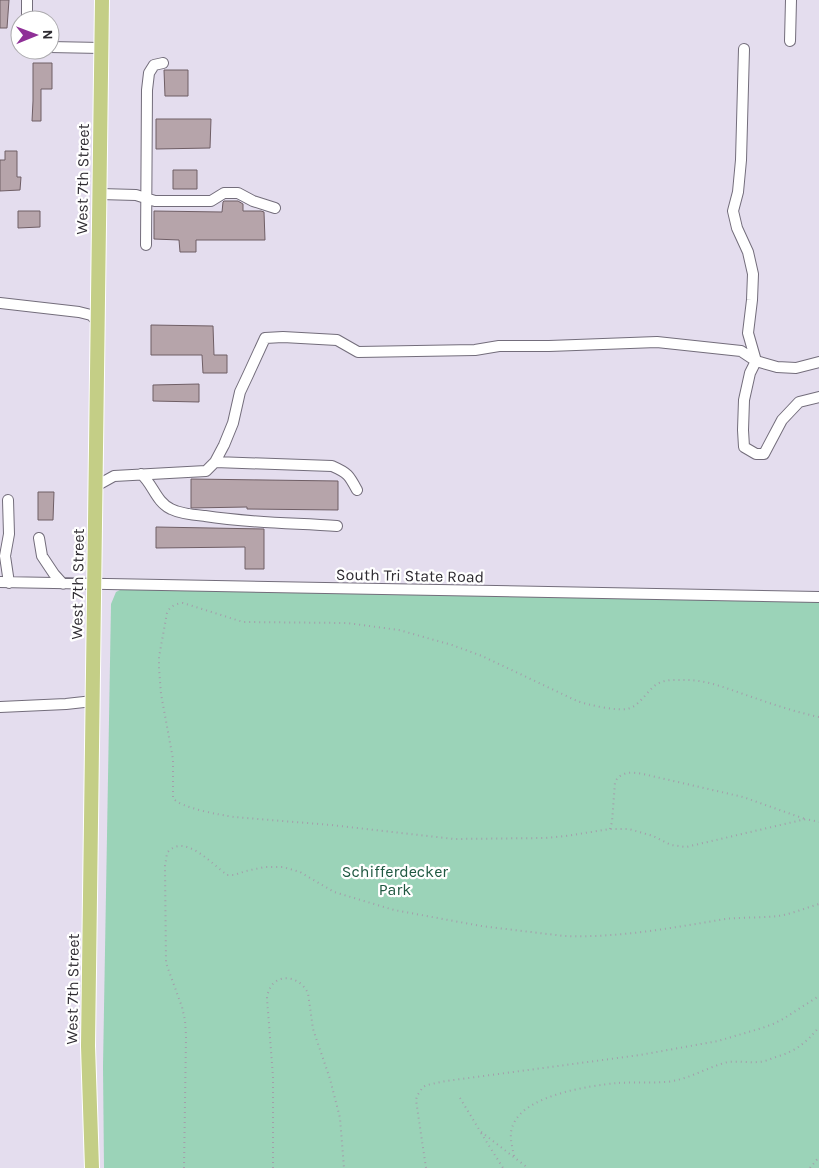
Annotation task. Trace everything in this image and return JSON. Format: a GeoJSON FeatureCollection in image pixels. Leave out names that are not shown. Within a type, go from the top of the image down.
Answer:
{"type":"FeatureCollection","features":[{"type":"Feature","properties":{"kind":"main road","name":"West 7th Street"},"geometry":{"type":"LineString","coordinates":[[92,1168],[88,1046],[102,0]]}},
{"type":"Feature","properties":{"kind":"street"},"geometry":{"type":"LineString","coordinates":[[790,0],[790,42]]}},
{"type":"Feature","properties":{"kind":"street"},"geometry":{"type":"LineString","coordinates":[[60,47],[101,48]]}},
{"type":"Feature","properties":{"kind":"street"},"geometry":{"type":"LineString","coordinates":[[744,49],[739,184],[733,211],[737,228],[748,252],[752,274],[752,300],[748,332],[756,361],[750,373],[744,400],[742,430],[744,448],[756,454],[764,454],[782,420],[799,402],[819,397]]}},
{"type":"Feature","properties":{"kind":"street"},"geometry":{"type":"LineString","coordinates":[[146,245],[147,90],[149,72],[154,65],[163,63]]}},
{"type":"Feature","properties":{"kind":"street"},"geometry":{"type":"LineString","coordinates":[[100,194],[136,195],[155,200],[211,201],[224,193],[238,193],[275,208]]}},
{"type":"Feature","properties":{"kind":"street"},"geometry":{"type":"LineString","coordinates":[[0,303],[79,312],[91,315],[98,322]]}},
{"type":"Feature","properties":{"kind":"street"},"geometry":{"type":"LineString","coordinates":[[96,486],[114,476],[206,471],[215,462],[224,444],[233,423],[240,392],[265,338],[337,340],[358,352],[475,350],[499,346],[657,342],[740,351],[756,361],[777,367],[796,368],[819,362]]}},
{"type":"Feature","properties":{"kind":"street"},"geometry":{"type":"LineString","coordinates":[[215,462],[332,466],[344,471],[351,478],[357,490]]}},
{"type":"Feature","properties":{"kind":"street"},"geometry":{"type":"LineString","coordinates":[[141,474],[147,479],[161,501],[171,509],[186,513],[225,519],[337,526]]}},
{"type":"Feature","properties":{"kind":"street"},"geometry":{"type":"LineString","coordinates":[[4,583],[5,556],[9,534],[8,500]]}},
{"type":"Feature","properties":{"kind":"street"},"geometry":{"type":"LineString","coordinates":[[39,538],[42,556],[63,584]]}},
{"type":"Feature","properties":{"kind":"street","name":"South Tri State Road"},"geometry":{"type":"LineString","coordinates":[[4,583],[819,597]]}},
{"type":"Feature","properties":{"kind":"street"},"geometry":{"type":"LineString","coordinates":[[0,707],[93,701]]}},
{"type":"Feature","properties":{"kind":"path"},"geometry":{"type":"LineString","coordinates":[[805,819],[686,846],[671,845],[643,832],[629,829],[610,829],[545,838],[444,838],[219,815],[177,802],[174,798],[173,760],[161,694],[158,668],[159,657],[169,608],[183,603],[243,622],[352,623],[399,630],[463,649],[491,660],[577,701],[607,708],[629,708],[635,705],[659,683],[669,680],[688,680],[711,683],[819,717]]}},
{"type":"Feature","properties":{"kind":"path"},"geometry":{"type":"LineString","coordinates":[[610,829],[615,782],[619,776],[628,773],[643,774],[743,797],[805,819],[819,822]]}},
{"type":"Feature","properties":{"kind":"path"},"geometry":{"type":"LineString","coordinates":[[184,1168],[185,1020],[168,971],[166,956],[165,866],[166,853],[174,846],[183,846],[194,850],[231,876],[246,870],[283,867],[300,872],[334,892],[394,910],[481,926],[564,936],[624,934],[732,918],[784,915],[819,904]]}},
{"type":"Feature","properties":{"kind":"path"},"geometry":{"type":"LineString","coordinates":[[273,1168],[273,1077],[267,998],[272,984],[284,978],[295,980],[305,987],[308,992],[314,1029],[340,1118],[344,1168]]}},
{"type":"Feature","properties":{"kind":"path"},"geometry":{"type":"LineString","coordinates":[[426,1168],[416,1100],[420,1091],[427,1085],[534,1068],[640,1055],[718,1041],[773,1024],[819,996]]}},
{"type":"Feature","properties":{"kind":"path"},"geometry":{"type":"LineString","coordinates":[[514,1156],[511,1136],[514,1122],[522,1111],[546,1098],[594,1086],[667,1082],[684,1078],[724,1063],[766,1061],[788,1054],[810,1038],[819,1027]]}},
{"type":"Feature","properties":{"kind":"path"},"geometry":{"type":"LineString","coordinates":[[460,1098],[502,1168]]}},
{"type":"Feature","properties":{"kind":"path"},"geometry":{"type":"LineString","coordinates":[[480,1131],[528,1168]]}},
{"type":"Feature","properties":{"kind":"path"},"geometry":{"type":"LineString","coordinates":[[810,1168],[819,1157]]}},
{"type":"Feature","properties":{"kind":"green space","name":"Schifferdecker Park"},"geometry":{"type":"Polygon","coordinates":[[[122,589],[819,600],[819,1168],[104,1168],[103,1067],[111,604],[116,592],[122,589]]]}},
{"type":"Feature","properties":{"kind":"building"},"geometry":{"type":"Polygon","coordinates":[[[0,0],[9,0],[7,28],[0,28],[0,0]]]}},
{"type":"Feature","properties":{"kind":"building"},"geometry":{"type":"Polygon","coordinates":[[[33,63],[52,63],[52,89],[41,89],[41,121],[32,121],[33,63]]]}},
{"type":"Feature","properties":{"kind":"building"},"geometry":{"type":"Polygon","coordinates":[[[164,70],[188,70],[188,96],[165,96],[164,70]]]}},
{"type":"Feature","properties":{"kind":"building"},"geometry":{"type":"Polygon","coordinates":[[[156,119],[211,119],[210,148],[156,149],[156,119]]]}},
{"type":"Feature","properties":{"kind":"building"},"geometry":{"type":"Polygon","coordinates":[[[5,151],[17,151],[17,177],[21,177],[20,190],[0,191],[0,160],[5,160],[5,151]]]}},
{"type":"Feature","properties":{"kind":"building"},"geometry":{"type":"Polygon","coordinates":[[[173,170],[197,170],[197,189],[173,189],[173,170]]]}},
{"type":"Feature","properties":{"kind":"building"},"geometry":{"type":"Polygon","coordinates":[[[224,201],[238,201],[243,204],[243,211],[264,212],[265,240],[196,240],[196,252],[180,252],[179,240],[154,239],[154,211],[222,212],[224,201]]]}},
{"type":"Feature","properties":{"kind":"building"},"geometry":{"type":"Polygon","coordinates":[[[18,211],[40,211],[40,227],[18,228],[18,211]]]}},
{"type":"Feature","properties":{"kind":"building"},"geometry":{"type":"Polygon","coordinates":[[[151,325],[213,326],[214,355],[227,355],[227,373],[203,373],[202,355],[151,355],[151,325]]]}},
{"type":"Feature","properties":{"kind":"building"},"geometry":{"type":"Polygon","coordinates":[[[199,384],[199,402],[153,401],[153,385],[199,384]]]}},
{"type":"Feature","properties":{"kind":"building"},"geometry":{"type":"Polygon","coordinates":[[[191,479],[338,481],[338,510],[247,509],[247,507],[191,508],[191,479]]]}},
{"type":"Feature","properties":{"kind":"building"},"geometry":{"type":"Polygon","coordinates":[[[38,492],[54,492],[53,520],[38,520],[38,492]]]}},
{"type":"Feature","properties":{"kind":"building"},"geometry":{"type":"Polygon","coordinates":[[[156,527],[264,529],[264,569],[245,569],[245,547],[156,548],[156,527]]]}}]}
